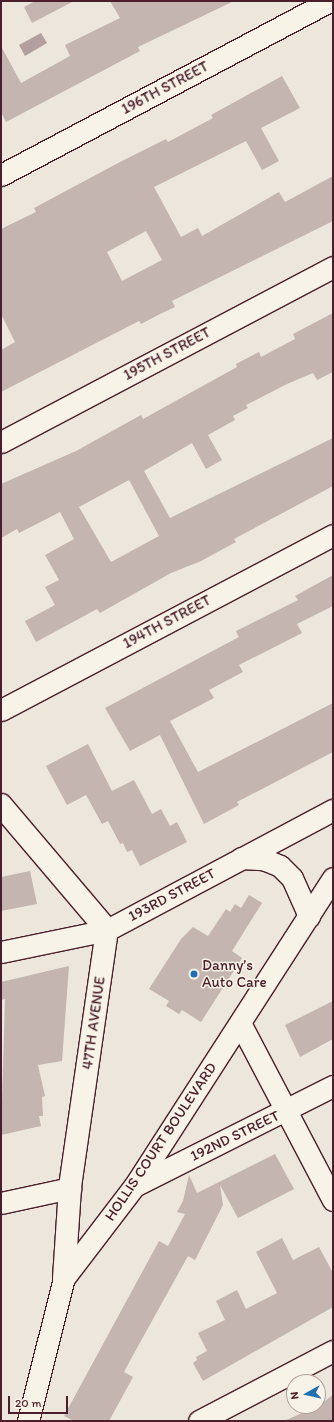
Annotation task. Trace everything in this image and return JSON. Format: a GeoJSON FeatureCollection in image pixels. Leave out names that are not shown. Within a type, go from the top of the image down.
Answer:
{"type":"FeatureCollection","features":[{"type":"Feature","properties":{"kind":"street","name":"196TH STREET"},"geometry":{"type":"LineString","coordinates":[[1,175],[330,1]]}},
{"type":"Feature","properties":{"kind":"street","name":"195TH STREET"},"geometry":{"type":"LineString","coordinates":[[1,442],[333,267]]}},
{"type":"Feature","properties":{"kind":"street","name":"194TH STREET"},"geometry":{"type":"LineString","coordinates":[[1,710],[333,535]]}},
{"type":"Feature","properties":{"kind":"street"},"geometry":{"type":"LineString","coordinates":[[1,805],[107,930]]}},
{"type":"Feature","properties":{"kind":"street","name":"193RD STREET"},"geometry":{"type":"LineString","coordinates":[[1,952],[107,930],[333,810]]}},
{"type":"Feature","properties":{"kind":"street"},"geometry":{"type":"LineString","coordinates":[[241,858],[263,859],[280,866],[292,878],[308,916]]}},
{"type":"Feature","properties":{"kind":"street","name":"HOLLIS COURT BOULEVARD"},"geometry":{"type":"LineString","coordinates":[[28,1421],[64,1278],[135,1185],[333,878]]}},
{"type":"Feature","properties":{"kind":"street","name":"47TH AVENUE"},"geometry":{"type":"LineString","coordinates":[[64,1278],[70,1188],[107,930]]}},
{"type":"Feature","properties":{"kind":"street"},"geometry":{"type":"LineString","coordinates":[[240,1023],[333,1200]]}},
{"type":"Feature","properties":{"kind":"street","name":"192ND STREET"},"geometry":{"type":"LineString","coordinates":[[135,1185],[286,1111],[333,1086]]}},
{"type":"Feature","properties":{"kind":"street"},"geometry":{"type":"LineString","coordinates":[[1,1203],[70,1188]]}},
{"type":"Feature","properties":{"kind":"street"},"geometry":{"type":"LineString","coordinates":[[199,1421],[333,1351]]}},
{"type":"Feature","properties":{"kind":"shaded area"},"geometry":{"type":"Polygon","coordinates":[[[41,33],[47,43],[25,56],[19,45],[41,33]]]}},
{"type":"Feature","properties":{"kind":"building"},"geometry":{"type":"Polygon","coordinates":[[[35,1],[74,1],[32,23],[24,7],[35,1]]]}},
{"type":"Feature","properties":{"kind":"building"},"geometry":{"type":"Polygon","coordinates":[[[110,1],[234,1],[138,47],[140,51],[6,122],[1,112],[1,46],[21,83],[70,56],[65,45],[120,18],[110,1]]]}},
{"type":"Feature","properties":{"kind":"building"},"geometry":{"type":"Polygon","coordinates":[[[282,76],[300,108],[261,128],[279,161],[262,170],[246,141],[154,187],[181,237],[198,228],[202,236],[279,192],[285,202],[333,176],[333,221],[172,301],[175,307],[141,324],[139,321],[1,392],[1,350],[15,342],[1,314],[1,229],[36,212],[34,208],[120,162],[166,139],[168,142],[213,118],[211,115],[282,76]],[[146,231],[107,252],[122,281],[162,260],[146,231]]]}},
{"type":"Feature","properties":{"kind":"building"},"geometry":{"type":"Polygon","coordinates":[[[333,313],[333,372],[317,380],[313,373],[287,384],[246,405],[248,408],[233,416],[235,420],[208,435],[222,460],[206,469],[192,443],[144,471],[170,518],[333,438],[333,486],[234,539],[236,542],[201,561],[171,573],[100,613],[97,609],[36,642],[25,621],[55,605],[45,587],[59,580],[45,555],[74,539],[60,512],[19,533],[17,529],[1,538],[1,484],[76,451],[141,415],[143,419],[237,367],[236,364],[259,352],[261,357],[295,339],[293,334],[333,313]],[[129,480],[79,507],[111,562],[159,536],[129,480]]]}},
{"type":"Feature","properties":{"kind":"building"},"geometry":{"type":"Polygon","coordinates":[[[333,575],[333,606],[297,624],[302,633],[239,665],[243,672],[209,690],[214,698],[170,721],[198,772],[333,703],[333,752],[237,802],[239,805],[204,824],[160,735],[130,751],[105,708],[239,637],[236,631],[298,600],[295,596],[333,575]]]}},
{"type":"Feature","properties":{"kind":"building"},"geometry":{"type":"Polygon","coordinates":[[[88,744],[112,791],[134,780],[152,814],[161,809],[170,826],[177,822],[187,842],[140,866],[132,850],[127,852],[123,843],[120,844],[108,821],[102,824],[86,795],[67,805],[46,766],[88,744]]]}},
{"type":"Feature","properties":{"kind":"building"},"geometry":{"type":"Polygon","coordinates":[[[30,871],[37,904],[1,911],[1,877],[30,871]]]}},
{"type":"Feature","properties":{"kind":"building"},"geometry":{"type":"Polygon","coordinates":[[[249,895],[262,903],[232,951],[242,958],[201,1022],[182,1010],[179,1014],[166,1006],[169,1001],[149,989],[181,939],[193,927],[208,936],[226,909],[230,912],[235,904],[241,908],[249,895]]]}},
{"type":"Feature","properties":{"kind":"building"},"geometry":{"type":"Polygon","coordinates":[[[69,966],[62,1061],[38,1065],[45,1096],[42,1097],[43,1116],[39,1116],[41,1126],[1,1135],[5,999],[1,1000],[1,982],[69,966]]]}},
{"type":"Feature","properties":{"kind":"building"},"geometry":{"type":"Polygon","coordinates":[[[333,1001],[333,1039],[300,1057],[285,1025],[333,1001]]]}},
{"type":"Feature","properties":{"kind":"building"},"geometry":{"type":"Polygon","coordinates":[[[275,1154],[294,1189],[238,1218],[220,1185],[223,1205],[195,1260],[188,1256],[124,1372],[133,1377],[109,1421],[74,1421],[64,1416],[159,1241],[168,1246],[185,1214],[177,1212],[183,1201],[189,1175],[197,1193],[275,1154]]]}},
{"type":"Feature","properties":{"kind":"building"},"geometry":{"type":"Polygon","coordinates":[[[282,1238],[293,1260],[319,1247],[333,1273],[333,1307],[203,1381],[193,1363],[197,1360],[196,1357],[207,1351],[198,1333],[225,1320],[216,1301],[237,1290],[246,1309],[277,1293],[256,1252],[282,1238]]]}},
{"type":"Feature","properties":{"kind":"building"},"geometry":{"type":"Polygon","coordinates":[[[333,1395],[333,1421],[284,1421],[300,1414],[326,1414],[326,1400],[333,1395]]]}},
{"type":"Feature","properties":{"kind":"place","name":"Danny’s Auto Care"},"geometry":{"type":"Point","coordinates":[194,974]}}]}
